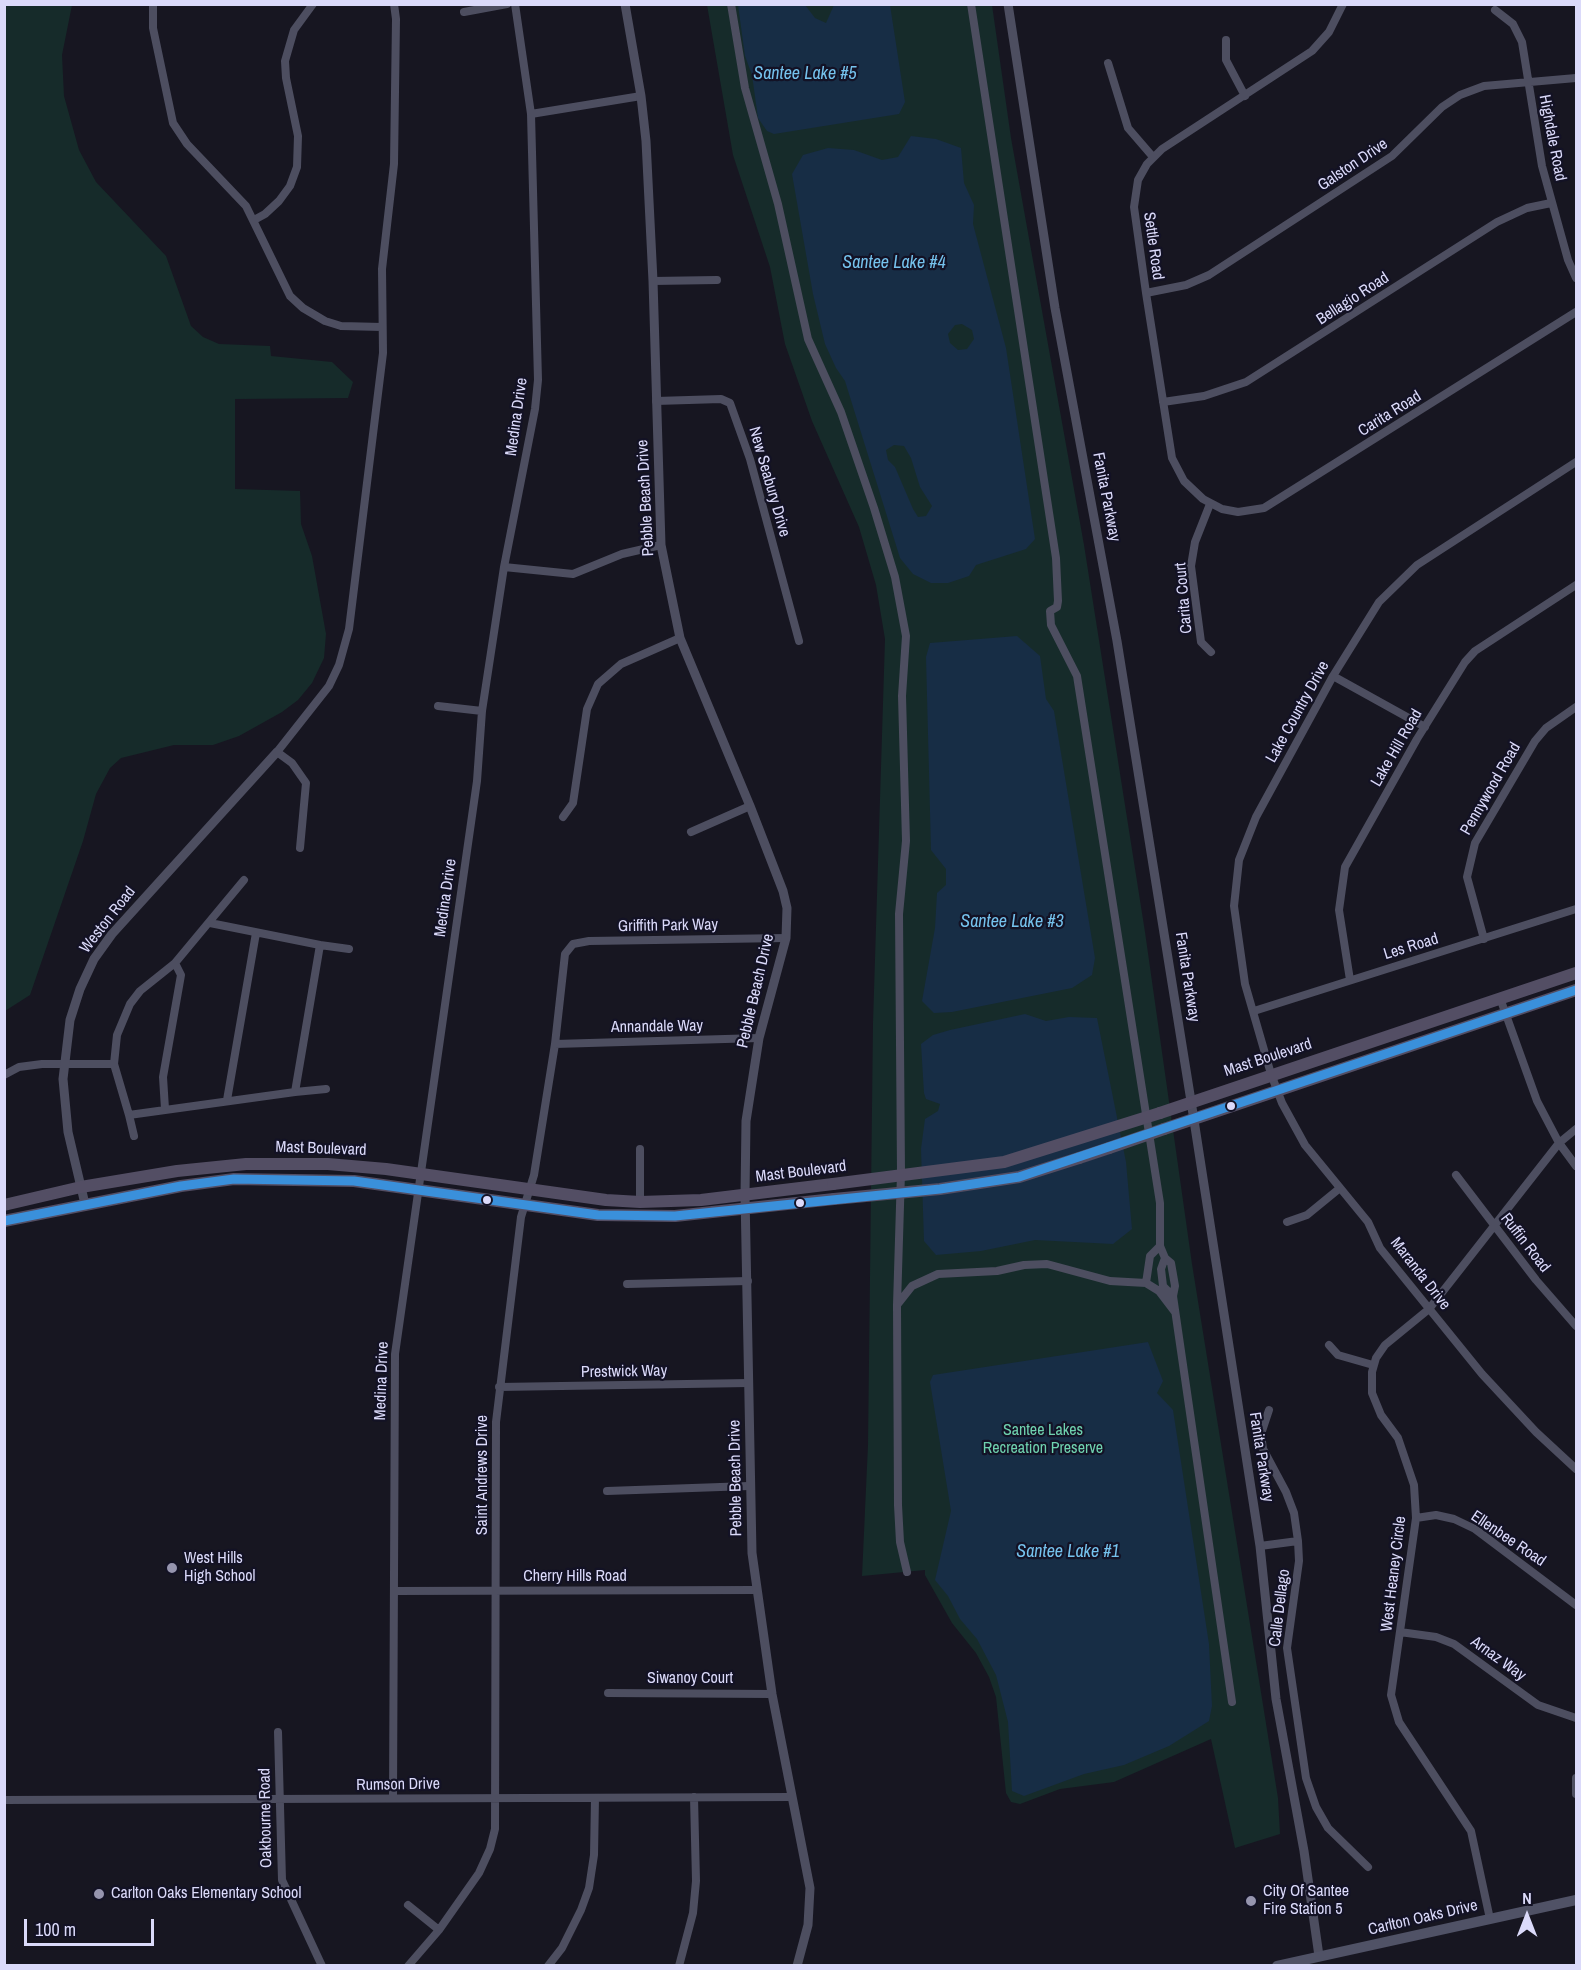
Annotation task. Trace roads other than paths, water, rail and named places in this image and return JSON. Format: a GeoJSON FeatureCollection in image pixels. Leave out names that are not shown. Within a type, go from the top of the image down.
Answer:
{"type":"FeatureCollection","features":[{"type":"Feature","properties":{"kind":"main road","name":"Mast Boulevard"},"geometry":{"type":"LineString","coordinates":[[4,1205],[81,1187],[177,1171],[246,1164],[327,1164],[420,1173],[530,1190],[640,1202],[701,1200],[1004,1162],[1160,1113],[1576,973]]}},
{"type":"Feature","properties":{"kind":"main road","name":"Mast Boulevard"},"geometry":{"type":"LineString","coordinates":[[4,1221],[181,1186],[234,1179],[354,1181],[609,1215],[675,1216],[940,1189],[1019,1176],[1576,990]]}},
{"type":"Feature","properties":{"kind":"main road","name":"Carlton Oaks Drive"},"geometry":{"type":"LineString","coordinates":[[1276,1965],[1320,1961],[1576,1900]]}},
{"type":"Feature","properties":{"kind":"street"},"geometry":{"type":"LineString","coordinates":[[153,4],[153,28],[173,123],[187,144],[222,178],[254,220],[286,288],[303,308],[333,324],[382,327]]}},
{"type":"Feature","properties":{"kind":"street"},"geometry":{"type":"LineString","coordinates":[[254,220],[265,214],[279,201],[290,186],[297,167],[298,136],[285,62],[294,30],[313,4]]}},
{"type":"Feature","properties":{"kind":"street"},"geometry":{"type":"LineString","coordinates":[[300,848],[307,795],[306,783],[292,763],[277,752],[323,695],[339,665],[346,641],[381,381],[382,269],[394,172],[396,19],[394,4]]}},
{"type":"Feature","properties":{"kind":"street"},"geometry":{"type":"LineString","coordinates":[[464,12],[507,4]]}},
{"type":"Feature","properties":{"kind":"street","name":"Medina Drive"},"geometry":{"type":"LineString","coordinates":[[393,1798],[395,1354],[477,781],[482,711],[504,567],[536,409],[538,380],[531,114],[515,4]]}},
{"type":"Feature","properties":{"kind":"street","name":"Pebble Beach Drive"},"geometry":{"type":"LineString","coordinates":[[625,4],[641,96],[653,281],[661,545],[680,638],[750,806],[783,891],[787,908],[786,938],[759,1038],[746,1121],[745,1210],[748,1281],[749,1486],[756,1590],[772,1694],[810,1888],[808,1925],[797,1965]]}},
{"type":"Feature","properties":{"kind":"street"},"geometry":{"type":"LineString","coordinates":[[731,4],[745,88],[780,213],[808,339],[841,412],[874,508],[895,577],[906,636],[902,696],[906,841],[899,914],[901,1173],[897,1305],[898,1505],[900,1542],[908,1572]]}},
{"type":"Feature","properties":{"kind":"street"},"geometry":{"type":"LineString","coordinates":[[971,4],[1056,558],[1058,601],[1057,607],[1050,611],[1051,625],[1077,676],[1160,1203],[1160,1246],[1165,1258],[1171,1263],[1175,1286],[1173,1296],[1232,1702]]}},
{"type":"Feature","properties":{"kind":"street","name":"Fanita Parkway"},"geometry":{"type":"LineString","coordinates":[[1008,4],[1055,308],[1118,641],[1260,1546],[1276,1699],[1304,1851],[1320,1961]]}},
{"type":"Feature","properties":{"kind":"street","name":"Settle Road"},"geometry":{"type":"LineString","coordinates":[[1210,504],[1190,488],[1176,466],[1163,402],[1134,207],[1138,180],[1153,157],[1312,51],[1329,32],[1343,4]]}},
{"type":"Feature","properties":{"kind":"street","name":"Highdale Road"},"geometry":{"type":"LineString","coordinates":[[1495,10],[1513,24],[1522,42],[1527,81],[1551,203],[1576,278]]}},
{"type":"Feature","properties":{"kind":"street"},"geometry":{"type":"LineString","coordinates":[[1226,40],[1226,60],[1245,96]]}},
{"type":"Feature","properties":{"kind":"street"},"geometry":{"type":"LineString","coordinates":[[1108,63],[1128,128],[1153,157]]}},
{"type":"Feature","properties":{"kind":"street","name":"Galston Drive"},"geometry":{"type":"LineString","coordinates":[[1146,293],[1186,285],[1209,275],[1392,156],[1442,107],[1460,95],[1484,86],[1576,78]]}},
{"type":"Feature","properties":{"kind":"street"},"geometry":{"type":"LineString","coordinates":[[531,114],[641,96]]}},
{"type":"Feature","properties":{"kind":"street","name":"Bellagio Road"},"geometry":{"type":"LineString","coordinates":[[1163,402],[1204,396],[1246,382],[1497,222],[1527,208],[1551,203]]}},
{"type":"Feature","properties":{"kind":"street"},"geometry":{"type":"LineString","coordinates":[[653,281],[717,280]]}},
{"type":"Feature","properties":{"kind":"street","name":"Carita Road"},"geometry":{"type":"LineString","coordinates":[[1210,504],[1238,512],[1257,510],[1272,504],[1576,312]]}},
{"type":"Feature","properties":{"kind":"street","name":"New Seabury Drive"},"geometry":{"type":"LineString","coordinates":[[656,400],[721,399],[730,403],[750,459],[799,641]]}},
{"type":"Feature","properties":{"kind":"street","name":"Lake Country Drive"},"geometry":{"type":"LineString","coordinates":[[1271,1074],[1245,984],[1234,915],[1239,860],[1256,818],[1333,676],[1371,612],[1402,577],[1576,462]]}},
{"type":"Feature","properties":{"kind":"street","name":"Carita Court"},"geometry":{"type":"LineString","coordinates":[[1210,504],[1196,542],[1191,566],[1201,642],[1211,652]]}},
{"type":"Feature","properties":{"kind":"street"},"geometry":{"type":"LineString","coordinates":[[504,567],[573,573],[631,551],[661,545]]}},
{"type":"Feature","properties":{"kind":"street","name":"Lake Hill Road"},"geometry":{"type":"LineString","coordinates":[[1350,980],[1339,910],[1346,867],[1425,727],[1465,662],[1480,646],[1576,585]]}},
{"type":"Feature","properties":{"kind":"street"},"geometry":{"type":"LineString","coordinates":[[563,817],[573,803],[587,709],[598,684],[621,664],[680,638]]}},
{"type":"Feature","properties":{"kind":"street"},"geometry":{"type":"LineString","coordinates":[[1333,676],[1425,727]]}},
{"type":"Feature","properties":{"kind":"street"},"geometry":{"type":"LineString","coordinates":[[438,706],[482,711]]}},
{"type":"Feature","properties":{"kind":"street","name":"Pennywood Road"},"geometry":{"type":"LineString","coordinates":[[1484,939],[1467,877],[1475,843],[1535,741],[1546,728],[1576,707]]}},
{"type":"Feature","properties":{"kind":"street","name":"Weston Road"},"geometry":{"type":"LineString","coordinates":[[85,1204],[68,1132],[65,1064],[74,1004],[86,974],[103,946],[277,752]]}},
{"type":"Feature","properties":{"kind":"street"},"geometry":{"type":"LineString","coordinates":[[691,832],[750,806]]}},
{"type":"Feature","properties":{"kind":"street"},"geometry":{"type":"LineString","coordinates":[[134,1136],[114,1064],[117,1035],[130,1004],[140,991],[175,963],[244,880]]}},
{"type":"Feature","properties":{"kind":"street","name":"Les Road"},"geometry":{"type":"LineString","coordinates":[[1254,1011],[1576,909]]}},
{"type":"Feature","properties":{"kind":"street"},"geometry":{"type":"LineString","coordinates":[[210,923],[349,950]]}},
{"type":"Feature","properties":{"kind":"street"},"geometry":{"type":"LineString","coordinates":[[227,1100],[256,933]]}},
{"type":"Feature","properties":{"kind":"street","name":"Griffith Park Way"},"geometry":{"type":"LineString","coordinates":[[564,963],[567,950],[580,942],[786,938]]}},
{"type":"Feature","properties":{"kind":"street"},"geometry":{"type":"LineString","coordinates":[[295,1092],[320,945]]}},
{"type":"Feature","properties":{"kind":"street"},"geometry":{"type":"LineString","coordinates":[[165,1109],[162,1077],[181,975],[175,963]]}},
{"type":"Feature","properties":{"kind":"street","name":"Saint Andrews Drive"},"geometry":{"type":"LineString","coordinates":[[408,1965],[439,1930],[487,1857],[495,1829],[496,1422],[525,1204],[530,1190],[555,1044],[564,963]]}},
{"type":"Feature","properties":{"kind":"street"},"geometry":{"type":"LineString","coordinates":[[1500,998],[1537,1101],[1559,1143],[1576,1166]]}},
{"type":"Feature","properties":{"kind":"street","name":"Annandale Way"},"geometry":{"type":"LineString","coordinates":[[555,1044],[759,1038]]}},
{"type":"Feature","properties":{"kind":"street"},"geometry":{"type":"LineString","coordinates":[[4,1075],[19,1067],[114,1064]]}},
{"type":"Feature","properties":{"kind":"street","name":"Maranda Drive"},"geometry":{"type":"LineString","coordinates":[[1271,1074],[1276,1089],[1305,1145],[1368,1222],[1380,1248],[1482,1374],[1536,1432],[1576,1469]]}},
{"type":"Feature","properties":{"kind":"street"},"geometry":{"type":"LineString","coordinates":[[129,1115],[227,1100],[326,1089]]}},
{"type":"Feature","properties":{"kind":"street"},"geometry":{"type":"LineString","coordinates":[[1329,1345],[1338,1355],[1373,1365],[1385,1345],[1429,1309],[1559,1143],[1576,1129]]}},
{"type":"Feature","properties":{"kind":"street"},"geometry":{"type":"LineString","coordinates":[[640,1149],[640,1202]]}},
{"type":"Feature","properties":{"kind":"street","name":"Ruffin Road"},"geometry":{"type":"LineString","coordinates":[[1456,1175],[1494,1226],[1576,1326]]}},
{"type":"Feature","properties":{"kind":"street"},"geometry":{"type":"LineString","coordinates":[[1287,1222],[1307,1215],[1340,1188]]}},
{"type":"Feature","properties":{"kind":"street"},"geometry":{"type":"LineString","coordinates":[[1146,1283],[1150,1256],[1160,1246]]}},
{"type":"Feature","properties":{"kind":"street"},"geometry":{"type":"LineString","coordinates":[[1165,1258],[1161,1269],[1163,1286],[1173,1296]]}},
{"type":"Feature","properties":{"kind":"street"},"geometry":{"type":"LineString","coordinates":[[897,1305],[912,1286],[938,1274],[997,1271],[1024,1265],[1047,1264],[1110,1281],[1146,1283],[1159,1291],[1177,1316]]}},
{"type":"Feature","properties":{"kind":"street"},"geometry":{"type":"LineString","coordinates":[[627,1284],[748,1281]]}},
{"type":"Feature","properties":{"kind":"street","name":"West Heaney Circle"},"geometry":{"type":"LineString","coordinates":[[1373,1365],[1372,1394],[1381,1415],[1398,1438],[1414,1485],[1416,1518],[1391,1695],[1399,1722],[1471,1831],[1490,1919]]}},
{"type":"Feature","properties":{"kind":"street","name":"Prestwick Way"},"geometry":{"type":"LineString","coordinates":[[499,1387],[749,1383]]}},
{"type":"Feature","properties":{"kind":"street","name":"Calle Dellago"},"geometry":{"type":"LineString","coordinates":[[1269,1410],[1261,1434],[1263,1449],[1286,1492],[1294,1513],[1298,1540],[1299,1561],[1287,1648],[1306,1778],[1316,1808],[1328,1828],[1368,1867]]}},
{"type":"Feature","properties":{"kind":"street"},"geometry":{"type":"LineString","coordinates":[[607,1491],[749,1486]]}},
{"type":"Feature","properties":{"kind":"street","name":"Ellenbee Road"},"geometry":{"type":"LineString","coordinates":[[1416,1518],[1436,1515],[1454,1519],[1475,1529],[1576,1605]]}},
{"type":"Feature","properties":{"kind":"street"},"geometry":{"type":"LineString","coordinates":[[1260,1546],[1298,1540]]}},
{"type":"Feature","properties":{"kind":"street","name":"Cherry Hills Road"},"geometry":{"type":"LineString","coordinates":[[394,1591],[756,1590]]}},
{"type":"Feature","properties":{"kind":"street","name":"Arnaz Way"},"geometry":{"type":"LineString","coordinates":[[1400,1632],[1436,1637],[1454,1644],[1538,1705],[1576,1718]]}},
{"type":"Feature","properties":{"kind":"street","name":"Siwanoy Court"},"geometry":{"type":"LineString","coordinates":[[608,1693],[772,1694]]}},
{"type":"Feature","properties":{"kind":"street","name":"Oakbourne Road"},"geometry":{"type":"LineString","coordinates":[[278,1732],[282,1880],[322,1965]]}},
{"type":"Feature","properties":{"kind":"street"},"geometry":{"type":"LineString","coordinates":[[1576,1778],[1576,1794]]}},
{"type":"Feature","properties":{"kind":"street","name":"Rumson Drive"},"geometry":{"type":"LineString","coordinates":[[4,1800],[280,1801],[496,1797],[791,1797]]}},
{"type":"Feature","properties":{"kind":"street"},"geometry":{"type":"LineString","coordinates":[[678,1965],[693,1913],[696,1881],[694,1797]]}},
{"type":"Feature","properties":{"kind":"street"},"geometry":{"type":"LineString","coordinates":[[548,1965],[562,1948],[589,1888],[594,1855],[595,1798]]}},
{"type":"Feature","properties":{"kind":"street"},"geometry":{"type":"LineString","coordinates":[[408,1905],[439,1930]]}},
{"type":"Feature","properties":{"kind":"water","name":"Santee Lake #5"},"geometry":{"type":"Polygon","coordinates":[[[738,5],[805,5],[815,18],[826,23],[834,5],[890,5],[905,102],[899,114],[774,134],[767,131],[758,118],[752,75],[745,56],[738,5]]]}},
{"type":"Feature","properties":{"kind":"water","name":"Santee Lake #4"},"geometry":{"type":"Polygon","coordinates":[[[911,136],[936,139],[961,148],[964,183],[974,205],[973,224],[1006,348],[1035,539],[1026,549],[976,565],[969,576],[948,583],[931,583],[913,574],[900,558],[845,381],[825,344],[813,294],[792,174],[803,155],[828,148],[854,150],[882,160],[898,157],[911,136]],[[962,324],[955,325],[948,334],[950,343],[958,350],[967,349],[974,339],[972,330],[962,324]],[[894,445],[886,450],[888,460],[895,467],[918,517],[926,516],[932,506],[920,487],[911,458],[904,446],[894,445]]]}},
{"type":"Feature","properties":{"kind":"water","name":"Santee Lake #3"},"geometry":{"type":"Polygon","coordinates":[[[1017,636],[1040,656],[1046,699],[1054,711],[1095,958],[1092,975],[1072,988],[952,1012],[934,1013],[922,1001],[935,928],[937,893],[946,885],[946,869],[931,850],[926,657],[930,643],[1017,636]]]}},
{"type":"Feature","properties":{"kind":"water"},"geometry":{"type":"Polygon","coordinates":[[[1025,1014],[1046,1021],[1069,1017],[1097,1018],[1126,1162],[1132,1229],[1113,1244],[1035,1240],[981,1251],[936,1255],[924,1241],[921,1149],[925,1119],[938,1111],[940,1104],[926,1099],[924,1093],[921,1044],[933,1035],[950,1030],[1025,1014]]]}},
{"type":"Feature","properties":{"kind":"water","name":"Santee Lake #1"},"geometry":{"type":"Polygon","coordinates":[[[1148,1342],[1163,1381],[1157,1393],[1173,1410],[1209,1644],[1212,1706],[1209,1721],[1169,1746],[1124,1765],[1084,1774],[1024,1796],[1012,1791],[1008,1722],[996,1675],[977,1639],[960,1619],[948,1596],[935,1580],[951,1511],[930,1382],[933,1375],[1148,1342]]]}},
{"type":"Feature","properties":{"kind":"place","name":"West Hills High School"},"geometry":{"type":"Point","coordinates":[172,1568]}},
{"type":"Feature","properties":{"kind":"place","name":"Carlton Oaks Elementary School"},"geometry":{"type":"Point","coordinates":[99,1894]}},
{"type":"Feature","properties":{"kind":"place","name":"City Of Santee Fire Station 5"},"geometry":{"type":"Point","coordinates":[1251,1901]}},
{"type":"Feature","properties":{"kind":"park label","name":"Santee Lakes Recreation Preserve"},"geometry":{"type":"Point","coordinates":[1043,1440]}}]}
